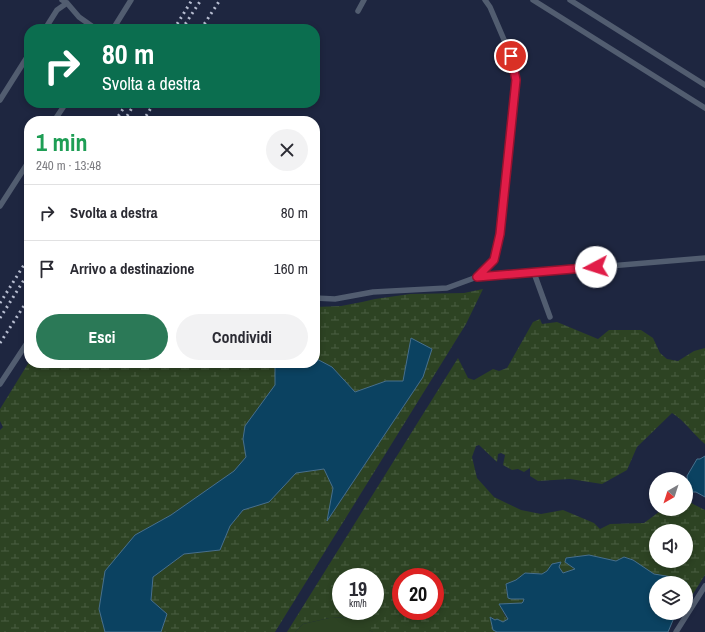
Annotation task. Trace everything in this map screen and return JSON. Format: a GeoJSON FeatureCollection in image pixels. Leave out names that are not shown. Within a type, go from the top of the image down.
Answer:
{"type":"FeatureCollection","features":[{"type":"Feature","properties":{"kind":"lane"},"geometry":{"type":"LineString","coordinates":[[116,24],[131,0]]}},
{"type":"Feature","properties":{"kind":"lane"},"geometry":{"type":"LineString","coordinates":[[358,10],[364,0]]}},
{"type":"Feature","properties":{"kind":"lane"},"geometry":{"type":"LineString","coordinates":[[477,277],[494,260],[498,240],[516,80],[511,56],[490,7],[485,0]]}},
{"type":"Feature","properties":{"kind":"lane"},"geometry":{"type":"LineString","coordinates":[[533,0],[705,108]]}},
{"type":"Feature","properties":{"kind":"lane"},"geometry":{"type":"LineString","coordinates":[[570,0],[705,85]]}},
{"type":"Feature","properties":{"kind":"lane"},"geometry":{"type":"LineString","coordinates":[[48,24],[64,2],[79,17],[89,24]]}},
{"type":"Feature","properties":{"kind":"lane"},"geometry":{"type":"LineString","coordinates":[[0,100],[24,62]]}},
{"type":"Feature","properties":{"kind":"lane"},"geometry":{"type":"LineString","coordinates":[[0,206],[24,169]]}},
{"type":"Feature","properties":{"kind":"lane"},"geometry":{"type":"LineString","coordinates":[[320,298],[334,299],[373,292],[447,288],[477,277],[705,258]]}},
{"type":"Feature","properties":{"kind":"lane"},"geometry":{"type":"LineString","coordinates":[[534,273],[550,317]]}},
{"type":"Feature","properties":{"kind":"lane"},"geometry":{"type":"LineString","coordinates":[[0,384],[24,348]]}},
{"type":"Feature","properties":{"kind":"lane"},"geometry":{"type":"LineString","coordinates":[[676,632],[705,586]]}},
{"type":"Feature","properties":{"kind":"green space"},"geometry":{"type":"Polygon","coordinates":[[[483,289],[466,324],[275,632],[161,632],[167,614],[151,600],[153,577],[184,554],[220,550],[230,526],[243,510],[269,502],[296,473],[324,469],[333,488],[328,520],[423,377],[411,338],[403,381],[386,381],[355,393],[332,367],[320,361],[320,307],[341,306],[410,294],[464,293],[483,289]]]}},
{"type":"Feature","properties":{"kind":"green space"},"geometry":{"type":"Polygon","coordinates":[[[540,319],[542,324],[557,322],[598,339],[609,330],[641,330],[653,338],[660,353],[667,359],[678,361],[694,351],[705,348],[705,444],[672,413],[637,447],[627,470],[602,484],[570,479],[538,481],[530,476],[530,468],[524,472],[518,469],[512,470],[503,465],[505,455],[501,453],[498,454],[497,462],[479,445],[476,446],[472,457],[477,478],[494,497],[521,510],[541,514],[563,510],[594,523],[600,529],[610,524],[644,523],[654,516],[693,516],[693,504],[705,510],[705,575],[693,594],[693,576],[666,576],[654,574],[633,560],[624,557],[616,561],[589,555],[566,558],[565,562],[575,569],[563,573],[559,567],[560,562],[552,564],[547,571],[542,574],[525,573],[516,580],[506,584],[507,594],[511,599],[524,599],[522,603],[500,604],[505,616],[508,619],[503,622],[495,620],[492,617],[493,630],[497,632],[373,632],[369,630],[369,620],[384,620],[384,568],[332,568],[332,618],[303,624],[295,632],[287,632],[458,358],[468,378],[474,380],[493,369],[499,371],[507,368],[533,322],[540,319]]]}},
{"type":"Feature","properties":{"kind":"green space"},"geometry":{"type":"Polygon","coordinates":[[[25,368],[275,368],[275,385],[245,426],[243,439],[246,457],[234,471],[171,515],[135,535],[99,609],[105,632],[0,632],[0,430],[3,427],[0,421],[0,409],[25,368]]]}},
{"type":"Feature","properties":{"kind":"green space"},"geometry":{"type":"Polygon","coordinates":[[[332,618],[332,620],[369,620],[369,630],[373,632],[295,632],[303,624],[332,618]]]}},
{"type":"Feature","properties":{"kind":"water"},"geometry":{"type":"Polygon","coordinates":[[[411,338],[432,349],[423,377],[327,521],[333,488],[324,469],[296,473],[269,502],[243,510],[230,526],[220,550],[184,554],[153,577],[151,600],[167,614],[161,632],[105,632],[99,609],[105,571],[135,535],[171,515],[234,471],[246,457],[243,439],[245,426],[275,385],[275,368],[320,368],[320,361],[332,367],[355,392],[386,381],[403,381],[411,338]]]}},
{"type":"Feature","properties":{"kind":"water"},"geometry":{"type":"Polygon","coordinates":[[[705,456],[705,497],[693,492],[693,472],[689,472],[697,459],[705,456]]]}},
{"type":"Feature","properties":{"kind":"water"},"geometry":{"type":"Polygon","coordinates":[[[589,555],[616,561],[624,557],[633,560],[654,574],[666,576],[649,576],[649,620],[673,620],[668,632],[497,632],[493,630],[490,617],[503,622],[508,619],[499,604],[522,603],[524,599],[508,598],[506,584],[516,580],[525,573],[542,574],[547,571],[552,564],[561,562],[559,567],[563,573],[575,569],[565,562],[566,558],[589,555]]]}},
{"type":"Feature","properties":{"kind":"railway"},"geometry":{"type":"LineString","coordinates":[[177,24],[192,0]]}},
{"type":"Feature","properties":{"kind":"railway"},"geometry":{"type":"LineString","coordinates":[[185,24],[201,0]]}},
{"type":"Feature","properties":{"kind":"railway"},"geometry":{"type":"LineString","coordinates":[[204,24],[220,0]]}},
{"type":"Feature","properties":{"kind":"railway"},"geometry":{"type":"LineString","coordinates":[[118,116],[124,108]]}},
{"type":"Feature","properties":{"kind":"railway"},"geometry":{"type":"LineString","coordinates":[[127,116],[132,108]]}},
{"type":"Feature","properties":{"kind":"railway"},"geometry":{"type":"LineString","coordinates":[[146,116],[151,108]]}},
{"type":"Feature","properties":{"kind":"railway"},"geometry":{"type":"LineString","coordinates":[[0,303],[24,265]]}},
{"type":"Feature","properties":{"kind":"railway"},"geometry":{"type":"LineString","coordinates":[[0,318],[24,280]]}},
{"type":"Feature","properties":{"kind":"railway"},"geometry":{"type":"LineString","coordinates":[[0,343],[24,306]]}},
{"type":"Feature","properties":{"kind":"route"},"geometry":{"type":"LineString","coordinates":[[511,56],[516,80],[500,234],[494,260],[477,277],[596,267]]}}]}
